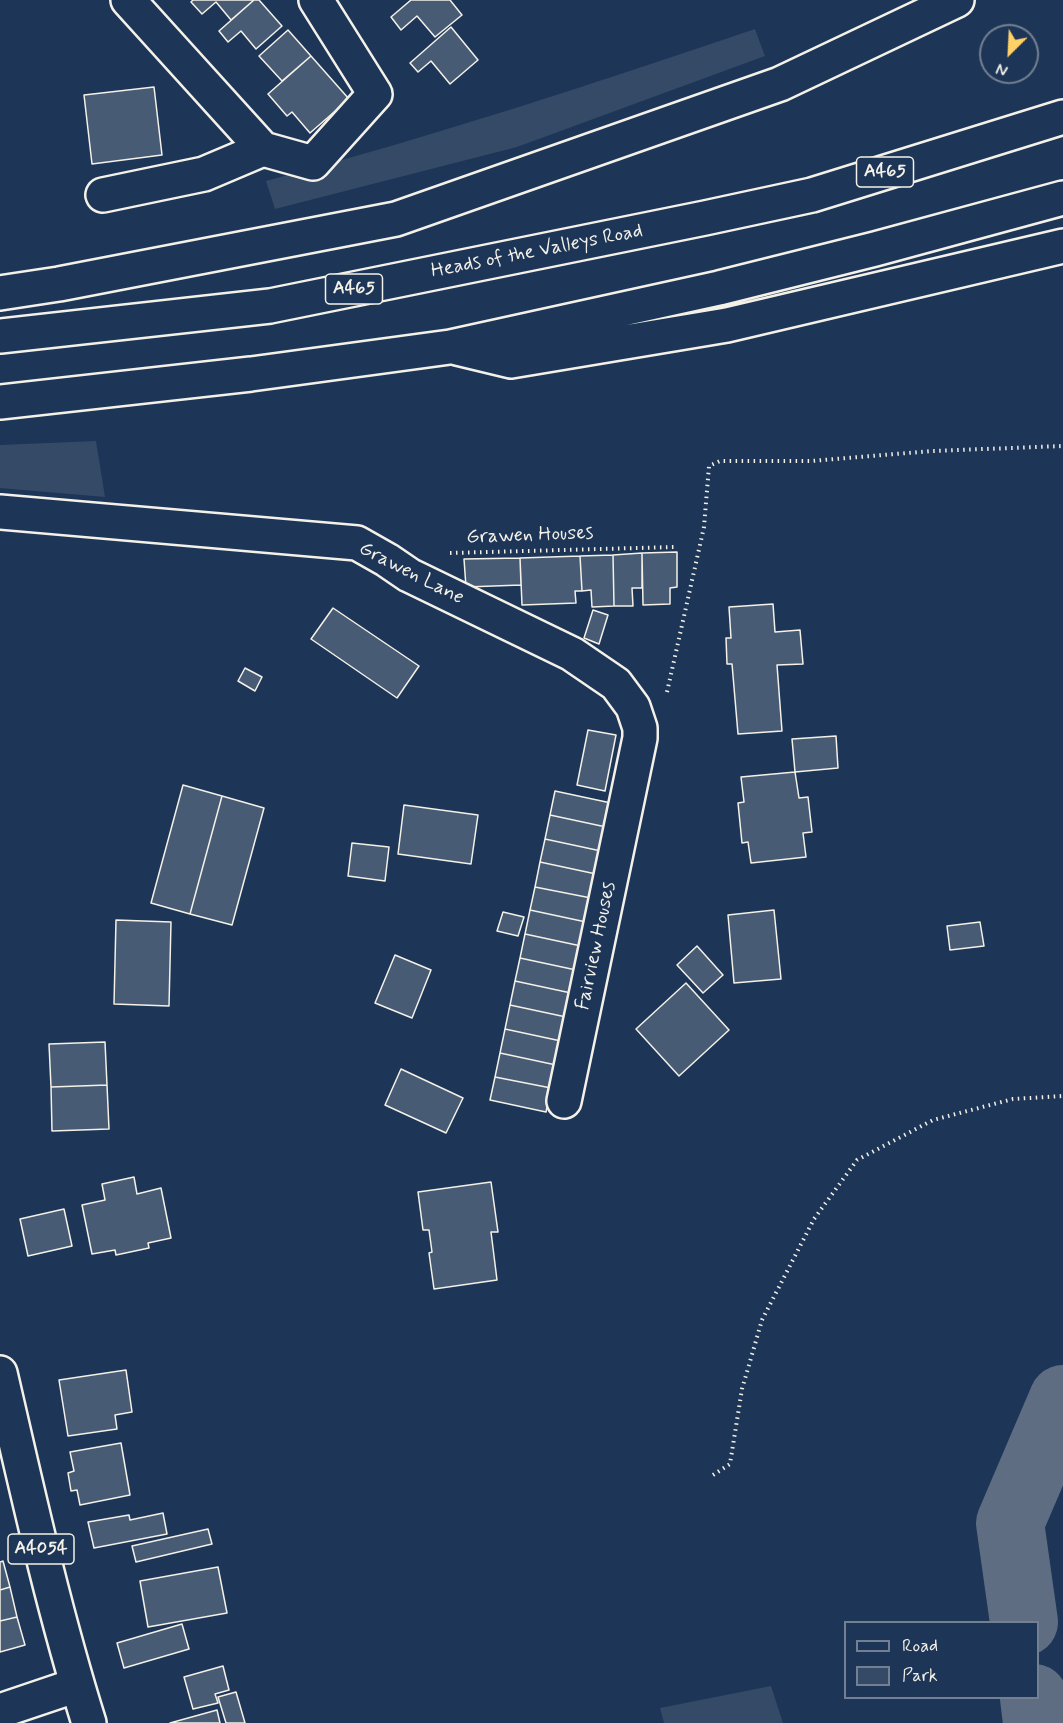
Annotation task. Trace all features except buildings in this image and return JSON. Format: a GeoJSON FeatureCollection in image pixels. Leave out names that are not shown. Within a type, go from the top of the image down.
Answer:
{"type":"FeatureCollection","features":[{"type":"Feature","properties":{"kind":"main road"},"geometry":{"type":"LineString","coordinates":[[128,0],[263,149],[313,163],[375,94],[316,0]]}},
{"type":"Feature","properties":{"kind":"main road"},"geometry":{"type":"LineString","coordinates":[[0,293],[59,284],[396,219],[780,84],[957,0]]}},
{"type":"Feature","properties":{"kind":"main road","name":"Heads of the Valleys Road"},"geometry":{"type":"LineString","coordinates":[[0,336],[270,306],[705,218],[812,195],[1063,117]]}},
{"type":"Feature","properties":{"kind":"main road"},"geometry":{"type":"LineString","coordinates":[[103,195],[204,174],[263,149]]}},
{"type":"Feature","properties":{"kind":"main road"},"geometry":{"type":"LineString","coordinates":[[0,402],[251,374],[450,346],[719,288],[1063,198]]}},
{"type":"Feature","properties":{"kind":"main road"},"geometry":{"type":"LineString","coordinates":[[450,346],[511,362],[727,325],[1063,246]]}},
{"type":"Feature","properties":{"kind":"main road","name":"Grawen Lane"},"geometry":{"type":"LineString","coordinates":[[0,512],[357,543],[409,575],[572,654],[616,684],[633,707],[640,728]]}},
{"type":"Feature","properties":{"kind":"main road","name":"Fairview Houses"},"geometry":{"type":"LineString","coordinates":[[564,1101],[629,792],[640,728]]}},
{"type":"Feature","properties":{"kind":"main road","name":"A4054"},"geometry":{"type":"LineString","coordinates":[[0,1373],[33,1518],[89,1723]]}},
{"type":"Feature","properties":{"kind":"main road"},"geometry":{"type":"LineString","coordinates":[[0,1710],[77,1685]]}},
{"type":"Feature","properties":{"kind":"path"},"geometry":{"type":"LineString","coordinates":[[640,728],[655,717],[667,694],[704,527],[710,466],[720,460],[811,461],[932,451],[1063,446]]}},
{"type":"Feature","properties":{"kind":"path","name":"Grawen Houses"},"geometry":{"type":"LineString","coordinates":[[444,554],[675,547]]}},
{"type":"Feature","properties":{"kind":"path"},"geometry":{"type":"LineString","coordinates":[[713,1475],[730,1464],[742,1389],[762,1320],[813,1219],[857,1160],[933,1120],[1013,1099],[1063,1096]]}},
{"type":"Feature","properties":{"kind":"green space"},"geometry":{"type":"Polygon","coordinates":[[[755,29],[765,56],[517,147],[275,209],[266,181],[512,109],[755,29]]]}},
{"type":"Feature","properties":{"kind":"green space"},"geometry":{"type":"Polygon","coordinates":[[[96,441],[105,497],[0,488],[0,445],[96,441]]]}},
{"type":"Feature","properties":{"kind":"green space"},"geometry":{"type":"Polygon","coordinates":[[[771,1686],[783,1723],[664,1723],[660,1708],[771,1686]]]}},
{"type":"Feature","properties":{"kind":"waterway"},"geometry":{"type":"LineString","coordinates":[[1024,1621],[1010,1523],[1063,1399]]}},
{"type":"Feature","properties":{"kind":"waterway"},"geometry":{"type":"LineString","coordinates":[[1034,1699],[1037,1723]]}}]}
